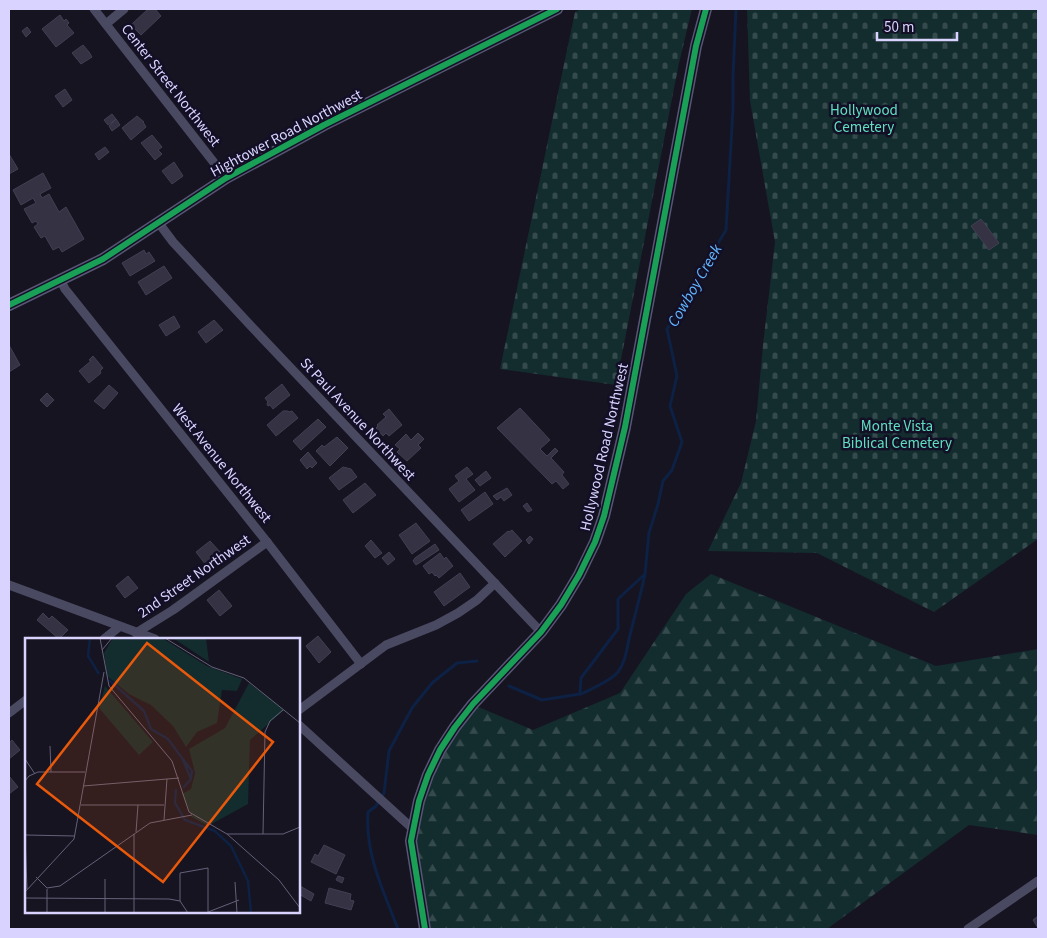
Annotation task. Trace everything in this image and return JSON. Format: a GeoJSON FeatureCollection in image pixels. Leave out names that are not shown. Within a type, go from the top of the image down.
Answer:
{"type":"FeatureCollection","features":[{"type":"Feature","properties":{"kind":"street","name":"Center Street Northwest"},"geometry":{"type":"LineString","coordinates":[[94,9],[226,178]]}},
{"type":"Feature","properties":{"kind":"street"},"geometry":{"type":"LineString","coordinates":[[106,24],[124,9]]}},
{"type":"Feature","properties":{"kind":"street","name":"Hightower Road Northwest"},"geometry":{"type":"LineString","coordinates":[[9,305],[104,259],[226,178],[324,125],[557,9]]}},
{"type":"Feature","properties":{"kind":"street","name":"Hollywood Road Northwest"},"geometry":{"type":"LineString","coordinates":[[425,929],[411,841],[419,802],[428,775],[440,750],[455,727],[473,704],[541,632],[561,605],[595,542],[604,516],[625,427],[696,46],[706,9]]}},
{"type":"Feature","properties":{"kind":"street","name":"St Paul Avenue Northwest"},"geometry":{"type":"LineString","coordinates":[[158,222],[173,242],[251,326],[541,632]]}},
{"type":"Feature","properties":{"kind":"street","name":"West Avenue Northwest"},"geometry":{"type":"LineString","coordinates":[[61,281],[65,289],[267,542],[361,664]]}},
{"type":"Feature","properties":{"kind":"street","name":"2nd Street Northwest"},"geometry":{"type":"LineString","coordinates":[[136,633],[172,610],[267,542]]}},
{"type":"Feature","properties":{"kind":"street"},"geometry":{"type":"LineString","coordinates":[[300,709],[386,645],[436,625],[458,613],[477,600],[495,583]]}},
{"type":"Feature","properties":{"kind":"street"},"geometry":{"type":"LineString","coordinates":[[9,585],[152,638]]}},
{"type":"Feature","properties":{"kind":"street"},"geometry":{"type":"LineString","coordinates":[[105,638],[119,627]]}},
{"type":"Feature","properties":{"kind":"street"},"geometry":{"type":"LineString","coordinates":[[9,713],[25,701]]}},
{"type":"Feature","properties":{"kind":"street"},"geometry":{"type":"LineString","coordinates":[[300,726],[413,829]]}},
{"type":"Feature","properties":{"kind":"street"},"geometry":{"type":"LineString","coordinates":[[968,929],[1038,882]]}},
{"type":"Feature","properties":{"kind":"green space"},"geometry":{"type":"Polygon","coordinates":[[[581,9],[692,9],[679,63],[616,385],[500,369],[575,12],[581,9]]]}},
{"type":"Feature","properties":{"kind":"green space","name":"Monte Vista Biblical Cemetery"},"geometry":{"type":"Polygon","coordinates":[[[747,9],[1038,9],[1038,539],[934,612],[817,553],[708,551],[741,483],[756,421],[775,242],[750,101],[747,9]]]}},
{"type":"Feature","properties":{"kind":"green space"},"geometry":{"type":"Polygon","coordinates":[[[711,574],[936,666],[1038,649],[1038,835],[969,825],[827,929],[420,929],[408,835],[433,769],[476,706],[533,730],[620,693],[686,594],[711,574]]]}},
{"type":"Feature","properties":{"kind":"building"},"geometry":{"type":"Polygon","coordinates":[[[148,9],[155,9],[161,16],[141,35],[131,25],[148,9]]]}},
{"type":"Feature","properties":{"kind":"building"},"geometry":{"type":"Polygon","coordinates":[[[60,15],[64,21],[66,19],[69,23],[67,25],[74,33],[56,47],[42,29],[60,15]]]}},
{"type":"Feature","properties":{"kind":"building"},"geometry":{"type":"Polygon","coordinates":[[[27,27],[31,32],[26,37],[22,31],[27,27]]]}},
{"type":"Feature","properties":{"kind":"building"},"geometry":{"type":"Polygon","coordinates":[[[83,45],[92,57],[81,64],[72,53],[83,45]]]}},
{"type":"Feature","properties":{"kind":"building"},"geometry":{"type":"Polygon","coordinates":[[[65,89],[72,100],[63,107],[55,96],[65,89]]]}},
{"type":"Feature","properties":{"kind":"building"},"geometry":{"type":"Polygon","coordinates":[[[112,114],[116,119],[108,125],[104,120],[112,114]]]}},
{"type":"Feature","properties":{"kind":"building"},"geometry":{"type":"Polygon","coordinates":[[[137,116],[144,122],[146,127],[131,140],[122,128],[137,116]]]}},
{"type":"Feature","properties":{"kind":"building"},"geometry":{"type":"Polygon","coordinates":[[[116,119],[120,125],[112,131],[109,126],[116,119]]]}},
{"type":"Feature","properties":{"kind":"building"},"geometry":{"type":"Polygon","coordinates":[[[152,135],[162,147],[158,150],[162,154],[155,160],[141,143],[152,135]]]}},
{"type":"Feature","properties":{"kind":"building"},"geometry":{"type":"Polygon","coordinates":[[[105,147],[109,152],[99,160],[95,154],[105,147]]]}},
{"type":"Feature","properties":{"kind":"building"},"geometry":{"type":"Polygon","coordinates":[[[9,154],[18,169],[9,174],[9,154]]]}},
{"type":"Feature","properties":{"kind":"building"},"geometry":{"type":"Polygon","coordinates":[[[174,162],[183,176],[172,184],[162,171],[174,162]]]}},
{"type":"Feature","properties":{"kind":"building"},"geometry":{"type":"Polygon","coordinates":[[[43,173],[51,188],[40,194],[42,198],[49,194],[59,212],[66,207],[84,239],[62,252],[59,247],[53,250],[45,236],[41,238],[34,227],[38,224],[36,221],[32,223],[24,209],[36,203],[33,198],[21,205],[13,190],[43,173]]]}},
{"type":"Feature","properties":{"kind":"building"},"geometry":{"type":"Polygon","coordinates":[[[981,219],[999,243],[989,250],[971,226],[981,219]]]}},
{"type":"Feature","properties":{"kind":"building"},"geometry":{"type":"Polygon","coordinates":[[[144,250],[146,254],[149,252],[155,261],[130,276],[122,263],[144,250]]]}},
{"type":"Feature","properties":{"kind":"building"},"geometry":{"type":"Polygon","coordinates":[[[164,266],[172,278],[146,295],[138,282],[164,266]]]}},
{"type":"Feature","properties":{"kind":"building"},"geometry":{"type":"Polygon","coordinates":[[[174,316],[180,327],[166,336],[159,325],[174,316]]]}},
{"type":"Feature","properties":{"kind":"building"},"geometry":{"type":"Polygon","coordinates":[[[214,320],[223,330],[206,343],[198,332],[214,320]]]}},
{"type":"Feature","properties":{"kind":"building"},"geometry":{"type":"Polygon","coordinates":[[[9,345],[20,365],[9,372],[9,345]]]}},
{"type":"Feature","properties":{"kind":"building"},"geometry":{"type":"Polygon","coordinates":[[[93,356],[103,368],[100,371],[101,373],[89,383],[79,371],[91,361],[89,360],[93,356]]]}},
{"type":"Feature","properties":{"kind":"building"},"geometry":{"type":"Polygon","coordinates":[[[282,384],[290,395],[273,409],[270,405],[268,406],[265,398],[282,384]]]}},
{"type":"Feature","properties":{"kind":"building"},"geometry":{"type":"Polygon","coordinates":[[[109,385],[118,393],[104,409],[94,401],[109,385]]]}},
{"type":"Feature","properties":{"kind":"building"},"geometry":{"type":"Polygon","coordinates":[[[47,393],[54,400],[47,407],[40,400],[47,393]]]}},
{"type":"Feature","properties":{"kind":"building"},"geometry":{"type":"Polygon","coordinates":[[[520,408],[550,440],[540,449],[547,456],[555,448],[558,451],[551,458],[564,472],[562,475],[569,484],[563,489],[556,481],[552,484],[497,428],[520,408]]]}},
{"type":"Feature","properties":{"kind":"building"},"geometry":{"type":"Polygon","coordinates":[[[389,409],[402,425],[389,436],[386,433],[383,436],[376,428],[386,417],[383,414],[389,409]]]}},
{"type":"Feature","properties":{"kind":"building"},"geometry":{"type":"Polygon","coordinates":[[[283,411],[292,411],[298,418],[276,436],[267,425],[283,411]]]}},
{"type":"Feature","properties":{"kind":"building"},"geometry":{"type":"Polygon","coordinates":[[[318,419],[326,427],[301,450],[293,441],[318,419]]]}},
{"type":"Feature","properties":{"kind":"building"},"geometry":{"type":"Polygon","coordinates":[[[418,433],[424,439],[418,445],[421,448],[407,461],[397,452],[400,449],[395,445],[406,434],[411,440],[418,433]]]}},
{"type":"Feature","properties":{"kind":"building"},"geometry":{"type":"Polygon","coordinates":[[[337,437],[348,448],[330,466],[316,451],[322,445],[324,447],[337,437]]]}},
{"type":"Feature","properties":{"kind":"building"},"geometry":{"type":"Polygon","coordinates":[[[308,452],[317,463],[312,468],[310,466],[307,469],[300,460],[308,452]]]}},
{"type":"Feature","properties":{"kind":"building"},"geometry":{"type":"Polygon","coordinates":[[[343,467],[351,469],[357,477],[339,490],[329,478],[343,467]]]}},
{"type":"Feature","properties":{"kind":"building"},"geometry":{"type":"Polygon","coordinates":[[[467,467],[473,474],[466,479],[475,490],[459,502],[449,489],[459,481],[455,476],[467,467]]]}},
{"type":"Feature","properties":{"kind":"building"},"geometry":{"type":"Polygon","coordinates":[[[486,471],[491,478],[480,486],[475,480],[486,471]]]}},
{"type":"Feature","properties":{"kind":"building"},"geometry":{"type":"Polygon","coordinates":[[[365,483],[376,495],[353,513],[343,500],[365,483]]]}},
{"type":"Feature","properties":{"kind":"building"},"geometry":{"type":"Polygon","coordinates":[[[507,488],[512,495],[504,501],[501,497],[497,500],[493,496],[507,488]]]}},
{"type":"Feature","properties":{"kind":"building"},"geometry":{"type":"Polygon","coordinates":[[[485,492],[493,504],[469,521],[461,510],[485,492]]]}},
{"type":"Feature","properties":{"kind":"building"},"geometry":{"type":"Polygon","coordinates":[[[527,503],[532,510],[528,512],[523,506],[527,503]]]}},
{"type":"Feature","properties":{"kind":"building"},"geometry":{"type":"Polygon","coordinates":[[[416,523],[430,541],[412,554],[399,535],[416,523]]]}},
{"type":"Feature","properties":{"kind":"building"},"geometry":{"type":"Polygon","coordinates":[[[512,530],[522,541],[505,557],[493,544],[508,531],[512,530]]]}},
{"type":"Feature","properties":{"kind":"building"},"geometry":{"type":"Polygon","coordinates":[[[530,536],[533,539],[529,544],[526,540],[530,536]]]}},
{"type":"Feature","properties":{"kind":"building"},"geometry":{"type":"Polygon","coordinates":[[[371,540],[382,553],[375,558],[365,546],[371,540]]]}},
{"type":"Feature","properties":{"kind":"building"},"geometry":{"type":"Polygon","coordinates":[[[210,541],[221,553],[206,565],[196,552],[210,541]]]}},
{"type":"Feature","properties":{"kind":"building"},"geometry":{"type":"Polygon","coordinates":[[[435,544],[439,550],[416,565],[413,561],[415,558],[435,544]]]}},
{"type":"Feature","properties":{"kind":"building"},"geometry":{"type":"Polygon","coordinates":[[[389,552],[395,559],[388,565],[382,558],[389,552]]]}},
{"type":"Feature","properties":{"kind":"building"},"geometry":{"type":"Polygon","coordinates":[[[440,553],[453,566],[439,578],[432,572],[429,574],[423,566],[440,553]]]}},
{"type":"Feature","properties":{"kind":"building"},"geometry":{"type":"Polygon","coordinates":[[[460,573],[470,587],[444,606],[434,592],[460,573]]]}},
{"type":"Feature","properties":{"kind":"building"},"geometry":{"type":"Polygon","coordinates":[[[128,576],[138,588],[125,598],[116,586],[128,576]]]}},
{"type":"Feature","properties":{"kind":"building"},"geometry":{"type":"Polygon","coordinates":[[[219,590],[232,606],[220,616],[207,600],[219,590]]]}},
{"type":"Feature","properties":{"kind":"building"},"geometry":{"type":"Polygon","coordinates":[[[43,613],[49,619],[52,616],[68,630],[58,638],[37,620],[43,613]]]}},
{"type":"Feature","properties":{"kind":"building"},"geometry":{"type":"Polygon","coordinates":[[[318,636],[331,652],[319,663],[306,646],[318,636]]]}},
{"type":"Feature","properties":{"kind":"building"},"geometry":{"type":"Polygon","coordinates":[[[12,740],[20,750],[9,759],[9,743],[12,740]]]}},
{"type":"Feature","properties":{"kind":"building"},"geometry":{"type":"Polygon","coordinates":[[[9,776],[18,787],[9,794],[9,776]]]}},
{"type":"Feature","properties":{"kind":"building"},"geometry":{"type":"Polygon","coordinates":[[[324,845],[345,855],[336,874],[311,862],[315,854],[318,856],[324,845]]]}},
{"type":"Feature","properties":{"kind":"building"},"geometry":{"type":"Polygon","coordinates":[[[338,876],[344,878],[342,883],[336,880],[338,876]]]}},
{"type":"Feature","properties":{"kind":"building"},"geometry":{"type":"Polygon","coordinates":[[[300,886],[314,894],[311,901],[300,895],[300,886]]]}},
{"type":"Feature","properties":{"kind":"building"},"geometry":{"type":"Polygon","coordinates":[[[329,888],[351,894],[350,900],[354,901],[351,910],[325,903],[329,888]]]}},
{"type":"Feature","properties":{"kind":"building"},"geometry":{"type":"Polygon","coordinates":[[[1038,916],[1038,928],[1033,920],[1038,916]]]}},
{"type":"Feature","properties":{"kind":"waterway","name":"Cowboy Creek"},"geometry":{"type":"LineString","coordinates":[[509,686],[542,700],[580,694],[581,678],[618,629],[618,599],[645,574],[649,533],[663,481],[672,470],[682,442],[670,406],[677,376],[667,329],[726,230],[733,109],[736,9]]}},
{"type":"Feature","properties":{"kind":"waterway"},"geometry":{"type":"LineString","coordinates":[[581,694],[610,679],[621,667],[645,574]]}},
{"type":"Feature","properties":{"kind":"waterway","name":"Cowboy Creek"},"geometry":{"type":"LineString","coordinates":[[398,929],[372,857],[369,843],[368,812],[376,806],[384,793],[389,751],[412,708],[432,683],[457,663],[477,661]]}},
{"type":"Feature","properties":{"kind":"cycle path"},"geometry":{"type":"LineString","coordinates":[[9,305],[103,259],[226,178],[324,125],[557,9]]}},
{"type":"Feature","properties":{"kind":"cycle path"},"geometry":{"type":"LineString","coordinates":[[425,929],[411,841],[419,801],[428,775],[440,750],[455,727],[473,704],[541,632],[561,605],[579,575],[595,542],[604,516],[625,427],[696,46],[706,9]]}},
{"type":"Feature","properties":{"kind":"park label","name":"Hollywood Cemetery"},"geometry":{"type":"Point","coordinates":[864,118]}}]}
